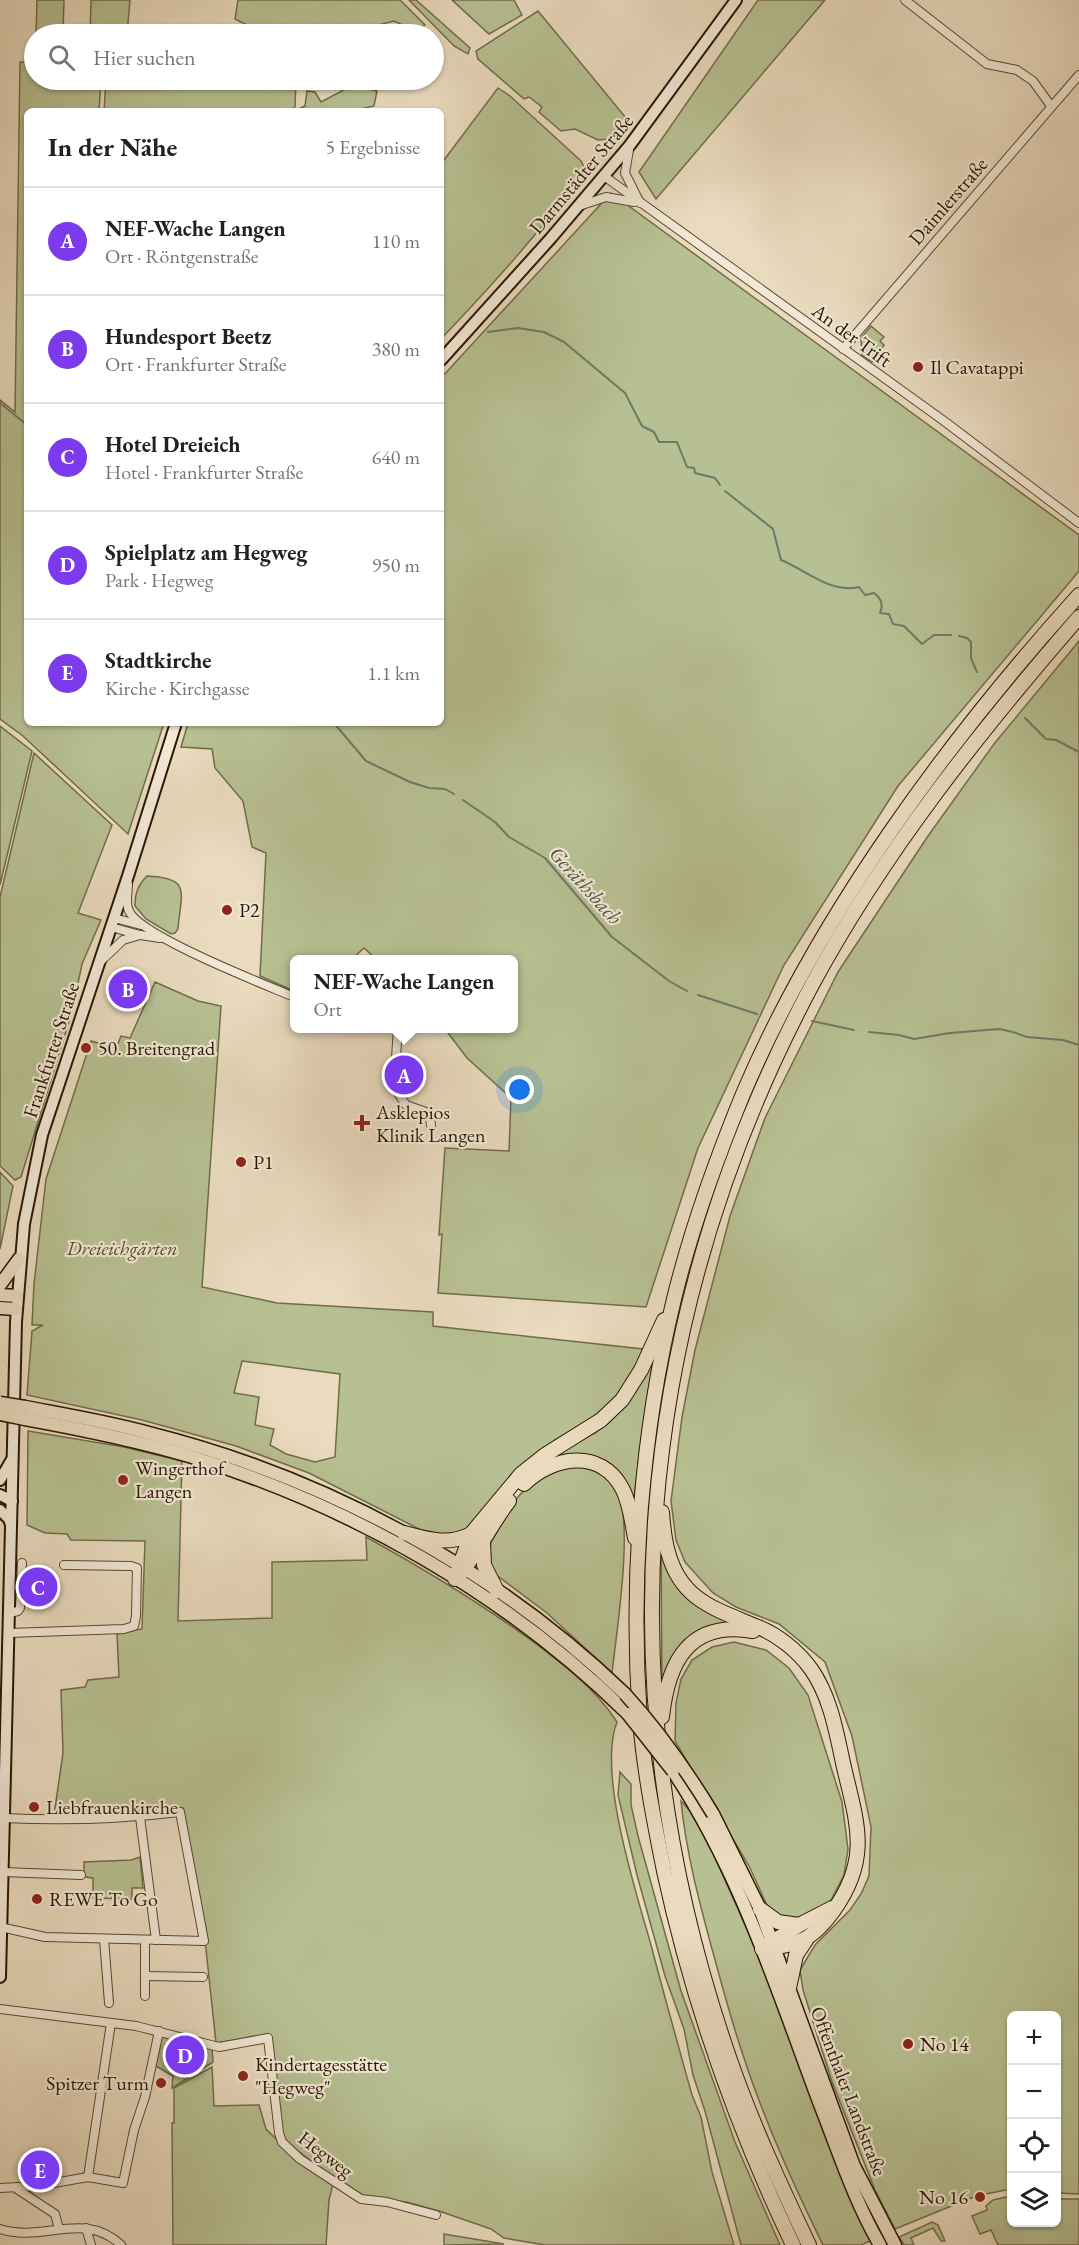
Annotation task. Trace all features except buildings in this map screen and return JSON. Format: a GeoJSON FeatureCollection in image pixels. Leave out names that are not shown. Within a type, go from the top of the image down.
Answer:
{"type":"FeatureCollection","features":[{"type":"Feature","properties":{"kind":"highway"},"geometry":{"type":"LineString","coordinates":[[460,1571],[505,1493],[534,1463],[590,1428],[618,1404],[633,1384],[674,1296],[713,1173],[743,1095],[809,964],[854,889],[928,781],[975,718],[1079,595]]}},
{"type":"Feature","properties":{"kind":"highway"},"geometry":{"type":"LineString","coordinates":[[809,2245],[729,2058],[705,1978],[670,1832],[659,1749],[651,1603],[658,1473],[670,1389],[709,1228],[756,1100],[791,1025],[816,978],[902,841],[980,736],[1079,616]]}},
{"type":"Feature","properties":{"kind":"highway"},"geometry":{"type":"LineString","coordinates":[[674,1296],[649,1432],[639,1554],[637,1648],[640,1722],[648,1788],[671,1902],[691,1982],[716,2058],[750,2147],[793,2245]]}},
{"type":"Feature","properties":{"kind":"highway"},"geometry":{"type":"LineString","coordinates":[[404,1533],[444,1542],[477,1538],[531,1477],[553,1464],[579,1460],[610,1473],[623,1490],[639,1554]]}},
{"type":"Feature","properties":{"kind":"highway"},"geometry":{"type":"LineString","coordinates":[[658,1473],[668,1552],[681,1580],[697,1599],[709,1607],[758,1627],[779,1639],[807,1664],[826,1697],[855,1816],[858,1838],[857,1864],[850,1885],[838,1904],[823,1925],[806,1940],[796,1955],[789,1988]]}},
{"type":"Feature","properties":{"kind":"highway"},"geometry":{"type":"LineString","coordinates":[[477,1538],[484,1565],[497,1591]]}},
{"type":"Feature","properties":{"kind":"highway"},"geometry":{"type":"LineString","coordinates":[[659,1749],[670,1673],[684,1651],[703,1637],[726,1629],[755,1631],[779,1639]]}},
{"type":"Feature","properties":{"kind":"highway"},"geometry":{"type":"LineString","coordinates":[[769,1946],[799,1925],[826,1913],[838,1904]]}},
{"type":"Feature","properties":{"kind":"highway"},"geometry":{"type":"LineString","coordinates":[[760,1909],[778,1922],[799,1925]]}},
{"type":"Feature","properties":{"kind":"highway"},"geometry":{"type":"LineString","coordinates":[[769,1946],[806,1940]]}},
{"type":"Feature","properties":{"kind":"main road","name":"Darmstädter Straße"},"geometry":{"type":"LineString","coordinates":[[444,357],[579,206],[630,145],[736,0]]}},
{"type":"Feature","properties":{"kind":"main road","name":"Frankfurter Straße"},"geometry":{"type":"LineString","coordinates":[[0,1977],[4,1667],[9,1633],[5,1579],[11,1525],[19,1259],[29,1188],[42,1135],[128,876],[174,726]]}},
{"type":"Feature","properties":{"kind":"main road"},"geometry":{"type":"LineString","coordinates":[[0,1285],[19,1259]]}},
{"type":"Feature","properties":{"kind":"main road"},"geometry":{"type":"LineString","coordinates":[[0,1295],[17,1296]]}},
{"type":"Feature","properties":{"kind":"main road"},"geometry":{"type":"LineString","coordinates":[[0,1308],[16,1310]]}},
{"type":"Feature","properties":{"kind":"main road"},"geometry":{"type":"LineString","coordinates":[[0,1403],[25,1413],[151,1446],[258,1480],[353,1520],[497,1591],[565,1641],[601,1671],[646,1717],[684,1766],[728,1867],[769,1946]]}},
{"type":"Feature","properties":{"kind":"main road"},"geometry":{"type":"LineString","coordinates":[[0,1414],[25,1413],[150,1433],[230,1457],[336,1499],[404,1533],[460,1571],[601,1688],[628,1714],[655,1746],[708,1817],[760,1909],[769,1946]]}},
{"type":"Feature","properties":{"kind":"main road"},"geometry":{"type":"LineString","coordinates":[[0,1480],[13,1458]]}},
{"type":"Feature","properties":{"kind":"main road"},"geometry":{"type":"LineString","coordinates":[[0,1495],[12,1501]]}},
{"type":"Feature","properties":{"kind":"main road"},"geometry":{"type":"LineString","coordinates":[[0,1505],[12,1501]]}},
{"type":"Feature","properties":{"kind":"main road"},"geometry":{"type":"LineString","coordinates":[[0,1510],[9,1519],[11,1525]]}},
{"type":"Feature","properties":{"kind":"main road","name":"Offenthaler Landstraße"},"geometry":{"type":"LineString","coordinates":[[769,1946],[789,1988],[854,2166],[895,2245]]}},
{"type":"Feature","properties":{"kind":"main road","name":"Offenthaler Landstraße"},"geometry":{"type":"LineString","coordinates":[[769,1946],[850,2182],[878,2241]]}},
{"type":"Feature","properties":{"kind":"street"},"geometry":{"type":"LineString","coordinates":[[905,0],[987,64],[1017,70],[1033,81],[1051,106]]}},
{"type":"Feature","properties":{"kind":"street","name":"Daimlerstraße"},"geometry":{"type":"LineString","coordinates":[[843,349],[1079,75]]}},
{"type":"Feature","properties":{"kind":"street"},"geometry":{"type":"LineString","coordinates":[[630,145],[625,172],[641,204]]}},
{"type":"Feature","properties":{"kind":"street","name":"An der Trift"},"geometry":{"type":"LineString","coordinates":[[604,176],[944,422],[1079,523]]}},
{"type":"Feature","properties":{"kind":"street"},"geometry":{"type":"LineString","coordinates":[[579,206],[606,197],[641,204]]}},
{"type":"Feature","properties":{"kind":"street"},"geometry":{"type":"LineString","coordinates":[[128,876],[129,911],[142,925],[160,938],[290,995]]}},
{"type":"Feature","properties":{"kind":"street"},"geometry":{"type":"LineString","coordinates":[[112,922],[142,925]]}},
{"type":"Feature","properties":{"kind":"street"},"geometry":{"type":"LineString","coordinates":[[112,922],[140,935],[160,938]]}},
{"type":"Feature","properties":{"kind":"street"},"geometry":{"type":"LineString","coordinates":[[98,964],[123,940],[140,935]]}},
{"type":"Feature","properties":{"kind":"street"},"geometry":{"type":"LineString","coordinates":[[398,1033],[394,1087],[406,1105],[429,1113],[432,1125]]}},
{"type":"Feature","properties":{"kind":"street","name":"Frankfurter Straße"},"geometry":{"type":"LineString","coordinates":[[9,1613],[18,1611],[20,1608],[22,1563]]}},
{"type":"Feature","properties":{"kind":"street"},"geometry":{"type":"LineString","coordinates":[[9,1633],[124,1629],[134,1626],[137,1568],[64,1564]]}},
{"type":"Feature","properties":{"kind":"street"},"geometry":{"type":"LineString","coordinates":[[1,1927],[39,1936],[204,1941],[180,1812],[141,1817],[51,1820],[3,1811]]}},
{"type":"Feature","properties":{"kind":"street"},"geometry":{"type":"LineString","coordinates":[[141,1817],[156,1940]]}},
{"type":"Feature","properties":{"kind":"street"},"geometry":{"type":"LineString","coordinates":[[3,1872],[81,1875]]}},
{"type":"Feature","properties":{"kind":"street"},"geometry":{"type":"LineString","coordinates":[[104,1939],[109,2003]]}},
{"type":"Feature","properties":{"kind":"street"},"geometry":{"type":"LineString","coordinates":[[145,1940],[145,1996]]}},
{"type":"Feature","properties":{"kind":"street"},"geometry":{"type":"LineString","coordinates":[[145,1976],[203,1977]]}},
{"type":"Feature","properties":{"kind":"street","name":"Hegweg"},"geometry":{"type":"LineString","coordinates":[[0,2009],[159,2031],[219,2047],[268,2038],[282,2142],[306,2163],[361,2199],[398,2204],[436,2215]]}},
{"type":"Feature","properties":{"kind":"street"},"geometry":{"type":"LineString","coordinates":[[88,2177],[111,2023]]}},
{"type":"Feature","properties":{"kind":"street"},"geometry":{"type":"LineString","coordinates":[[0,2188],[37,2186],[88,2177],[123,2183],[159,2031]]}},
{"type":"Feature","properties":{"kind":"street"},"geometry":{"type":"LineString","coordinates":[[17,2188],[55,2214],[59,2226]]}},
{"type":"Feature","properties":{"kind":"street"},"geometry":{"type":"LineString","coordinates":[[0,2229],[36,2232],[59,2226],[86,2228],[110,2235],[121,2245]]}},
{"type":"Feature","properties":{"kind":"street"},"geometry":{"type":"LineString","coordinates":[[86,2228],[91,2245]]}},
{"type":"Feature","properties":{"kind":"green space"},"geometry":{"type":"Polygon","coordinates":[[[37,0],[64,0],[63,24],[36,24],[37,0]]]}},
{"type":"Feature","properties":{"kind":"green space"},"geometry":{"type":"Polygon","coordinates":[[[91,0],[130,0],[128,24],[90,24],[91,0]]]}},
{"type":"Feature","properties":{"kind":"green space"},"geometry":{"type":"Polygon","coordinates":[[[238,0],[400,0],[424,24],[401,24],[394,21],[382,24],[245,24],[235,19],[238,0]]]}},
{"type":"Feature","properties":{"kind":"green space"},"geometry":{"type":"Polygon","coordinates":[[[409,0],[416,0],[443,24],[432,24],[409,0]]]}},
{"type":"Feature","properties":{"kind":"green space"},"geometry":{"type":"Polygon","coordinates":[[[452,0],[514,0],[522,15],[489,34],[452,0]]]}},
{"type":"Feature","properties":{"kind":"green space"},"geometry":{"type":"Polygon","coordinates":[[[758,0],[825,0],[656,199],[639,172],[758,0]]]}},
{"type":"Feature","properties":{"kind":"green space"},"geometry":{"type":"Polygon","coordinates":[[[538,11],[626,118],[610,139],[598,140],[575,129],[561,131],[539,112],[542,107],[529,97],[524,99],[478,59],[476,51],[538,11]]]}},
{"type":"Feature","properties":{"kind":"green space"},"geometry":{"type":"Polygon","coordinates":[[[444,25],[470,48],[468,54],[454,46],[444,36],[444,25]]]}},
{"type":"Feature","properties":{"kind":"green space"},"geometry":{"type":"Polygon","coordinates":[[[20,62],[24,62],[24,90],[100,90],[99,108],[24,108],[24,726],[163,726],[128,834],[23,736],[0,719],[0,400],[15,412],[20,62]]]}},
{"type":"Feature","properties":{"kind":"green space"},"geometry":{"type":"Polygon","coordinates":[[[498,88],[510,96],[581,161],[585,169],[569,192],[498,278],[444,336],[444,160],[498,88]]]}},
{"type":"Feature","properties":{"kind":"green space"},"geometry":{"type":"Polygon","coordinates":[[[105,90],[296,90],[294,108],[104,108],[105,90]]]}},
{"type":"Feature","properties":{"kind":"green space"},"geometry":{"type":"Polygon","coordinates":[[[344,90],[377,91],[374,106],[365,108],[301,108],[305,106],[307,91],[315,92],[321,102],[344,90]]]}},
{"type":"Feature","properties":{"kind":"green space"},"geometry":{"type":"Polygon","coordinates":[[[611,193],[1079,535],[1079,571],[898,786],[784,965],[698,1148],[646,1307],[438,1293],[445,1148],[509,1151],[511,1098],[467,1058],[448,1033],[518,1033],[518,955],[372,955],[364,948],[356,955],[290,955],[290,989],[260,976],[266,853],[252,847],[243,801],[215,768],[212,749],[181,747],[187,726],[444,726],[444,375],[611,193]]]}},
{"type":"Feature","properties":{"kind":"green space"},"geometry":{"type":"Polygon","coordinates":[[[871,326],[884,337],[880,341],[884,345],[872,362],[862,355],[861,338],[871,326]]]}},
{"type":"Feature","properties":{"kind":"green space"},"geometry":{"type":"Polygon","coordinates":[[[1079,641],[1079,2194],[1061,2193],[1061,2011],[1007,2011],[1007,2190],[976,2196],[895,2229],[875,2190],[832,2082],[803,1990],[800,1970],[815,1945],[850,1910],[869,1876],[871,1827],[852,1736],[825,1662],[779,1624],[736,1607],[713,1593],[685,1562],[676,1540],[671,1501],[682,1417],[695,1350],[730,1216],[765,1118],[838,972],[928,836],[994,744],[1079,641]]]}},
{"type":"Feature","properties":{"kind":"green space"},"geometry":{"type":"Polygon","coordinates":[[[0,726],[32,751],[0,885],[0,726]]]}},
{"type":"Feature","properties":{"kind":"green space"},"geometry":{"type":"Polygon","coordinates":[[[34,753],[112,825],[78,913],[101,920],[82,964],[72,1012],[21,1177],[15,1180],[0,1166],[0,897],[34,753]]]}},
{"type":"Feature","properties":{"kind":"green space"},"geometry":{"type":"Polygon","coordinates":[[[147,876],[171,880],[180,889],[178,929],[175,933],[171,934],[146,919],[135,906],[138,890],[147,876]]]}},
{"type":"Feature","properties":{"kind":"green space","name":"Dreieichgärten"},"geometry":{"type":"Polygon","coordinates":[[[155,982],[198,1001],[221,1006],[202,1287],[277,1303],[433,1312],[433,1326],[643,1349],[623,1388],[600,1411],[529,1459],[467,1529],[455,1536],[429,1534],[309,1473],[236,1446],[142,1420],[27,1395],[32,1331],[43,1325],[32,1325],[34,1284],[46,1179],[91,1041],[116,1048],[121,1036],[130,1038],[155,982]],[[242,1361],[234,1393],[259,1397],[255,1425],[274,1429],[270,1445],[286,1454],[315,1462],[335,1457],[340,1374],[242,1361]]]}},
{"type":"Feature","properties":{"kind":"green space"},"geometry":{"type":"Polygon","coordinates":[[[0,1172],[13,1186],[0,1249],[0,1172]]]}},
{"type":"Feature","properties":{"kind":"green space"},"geometry":{"type":"Polygon","coordinates":[[[653,1359],[633,1507],[605,1464],[532,1470],[552,1455],[595,1433],[607,1424],[621,1410],[653,1359]]]}},
{"type":"Feature","properties":{"kind":"green space"},"geometry":{"type":"Polygon","coordinates":[[[28,1431],[124,1447],[182,1461],[178,1621],[272,1618],[272,1562],[367,1560],[366,1537],[451,1586],[512,1627],[567,1668],[609,1710],[617,1722],[612,1744],[612,1770],[615,1801],[628,1864],[692,2095],[701,2117],[712,2172],[734,2245],[545,2245],[504,2238],[491,2229],[439,2211],[406,2202],[364,2198],[339,2183],[283,2139],[271,2035],[216,2043],[205,1940],[183,1808],[54,1815],[63,1753],[61,1690],[85,1687],[88,1680],[119,1677],[117,1634],[142,1629],[145,1541],[71,1540],[67,1534],[45,1533],[27,1525],[28,1431]]]}},
{"type":"Feature","properties":{"kind":"green space"},"geometry":{"type":"Polygon","coordinates":[[[578,1466],[595,1471],[609,1480],[616,1489],[621,1503],[624,1524],[623,1578],[612,1673],[547,1613],[495,1574],[488,1561],[491,1542],[517,1498],[533,1481],[562,1467],[578,1466]]]}},
{"type":"Feature","properties":{"kind":"green space"},"geometry":{"type":"Polygon","coordinates":[[[661,1548],[676,1580],[746,1626],[701,1635],[662,1687],[661,1548]]]}},
{"type":"Feature","properties":{"kind":"green space"},"geometry":{"type":"Polygon","coordinates":[[[734,1642],[766,1650],[789,1668],[808,1695],[842,1802],[848,1849],[844,1875],[831,1900],[818,1911],[805,1917],[788,1918],[767,1905],[749,1866],[675,1741],[676,1703],[681,1679],[692,1660],[712,1647],[734,1642]]]}},
{"type":"Feature","properties":{"kind":"green space"},"geometry":{"type":"Polygon","coordinates":[[[620,1772],[631,1784],[631,1805],[638,1836],[681,1991],[735,2142],[780,2245],[741,2245],[693,2075],[684,2029],[665,1976],[637,1875],[618,1795],[620,1772]]]}},
{"type":"Feature","properties":{"kind":"green space"},"geometry":{"type":"Polygon","coordinates":[[[681,1801],[690,1811],[709,1844],[756,1950],[839,2171],[870,2241],[861,2245],[823,2245],[770,2128],[739,2042],[712,1949],[690,1858],[681,1801]]]}},
{"type":"Feature","properties":{"kind":"green space"},"geometry":{"type":"Polygon","coordinates":[[[140,1857],[143,1888],[132,1888],[132,1899],[93,1898],[93,1878],[84,1877],[84,1862],[131,1860],[140,1857]]]}},
{"type":"Feature","properties":{"kind":"green space"},"geometry":{"type":"Polygon","coordinates":[[[162,2034],[212,2048],[213,2062],[172,2088],[173,2076],[156,2066],[162,2034]]]}},
{"type":"Feature","properties":{"kind":"green space"},"geometry":{"type":"Polygon","coordinates":[[[212,2067],[214,2106],[259,2105],[266,2129],[281,2144],[333,2184],[329,2200],[326,2245],[173,2245],[174,2088],[212,2067]]]}},
{"type":"Feature","properties":{"kind":"green space"},"geometry":{"type":"Polygon","coordinates":[[[1007,2197],[1007,2227],[1061,2227],[1061,2199],[1079,2199],[1079,2245],[998,2245],[991,2230],[980,2234],[972,2216],[987,2210],[986,2206],[993,2200],[1007,2197]]]}},
{"type":"Feature","properties":{"kind":"green space"},"geometry":{"type":"Polygon","coordinates":[[[932,2222],[938,2225],[945,2241],[941,2241],[933,2228],[911,2238],[914,2245],[904,2245],[899,2237],[932,2222]]]}},
{"type":"Feature","properties":{"kind":"green space"},"geometry":{"type":"Polygon","coordinates":[[[444,2234],[504,2244],[444,2245],[444,2234]]]}},
{"type":"Feature","properties":{"kind":"waterway"},"geometry":{"type":"LineString","coordinates":[[488,332],[518,328],[544,332],[564,342],[625,393],[642,426],[654,432],[659,442],[677,442],[687,467],[694,468],[695,473],[715,478],[720,485]]}},
{"type":"Feature","properties":{"kind":"waterway","name":"Geräthsbach"},"geometry":{"type":"LineString","coordinates":[[0,403],[24,423]]}},
{"type":"Feature","properties":{"kind":"waterway"},"geometry":{"type":"LineString","coordinates":[[725,491],[773,529],[781,560],[829,584],[839,587],[859,587],[865,595],[874,593],[881,601],[880,613],[889,614],[893,624],[904,626],[922,644],[934,635],[951,635]]}},
{"type":"Feature","properties":{"kind":"waterway"},"geometry":{"type":"LineString","coordinates":[[959,636],[971,642],[971,658],[977,672]]}},
{"type":"Feature","properties":{"kind":"waterway"},"geometry":{"type":"LineString","coordinates":[[1025,718],[1046,739],[1056,740],[1079,752]]}},
{"type":"Feature","properties":{"kind":"waterway","name":"Geräthsbach"},"geometry":{"type":"LineString","coordinates":[[337,726],[366,761],[410,782],[429,788],[445,789],[454,794]]}},
{"type":"Feature","properties":{"kind":"waterway","name":"Geräthsbach"},"geometry":{"type":"LineString","coordinates":[[463,800],[495,822],[509,837],[545,858],[612,937],[669,981],[687,991]]}},
{"type":"Feature","properties":{"kind":"waterway","name":"Geräthsbach"},"geometry":{"type":"LineString","coordinates":[[698,995],[757,1014]]}},
{"type":"Feature","properties":{"kind":"waterway","name":"Geräthsbach"},"geometry":{"type":"LineString","coordinates":[[812,1021],[854,1030]]}},
{"type":"Feature","properties":{"kind":"waterway","name":"Geräthsbach"},"geometry":{"type":"LineString","coordinates":[[869,1032],[914,1039],[999,1029],[1027,1037],[1063,1040],[1079,1045]]}},
{"type":"Feature","properties":{"kind":"waterway"},"geometry":{"type":"LineString","coordinates":[[13,2228],[25,2229]]}},
{"type":"Feature","properties":{"kind":"waterway"},"geometry":{"type":"LineString","coordinates":[[119,2239],[126,2245]]}},
{"type":"Feature","properties":{"kind":"place","name":"Il Cavatappi"},"geometry":{"type":"Point","coordinates":[918,367]}},
{"type":"Feature","properties":{"kind":"place","name":"P2"},"geometry":{"type":"Point","coordinates":[227,910]}},
{"type":"Feature","properties":{"kind":"place","name":"Hundesport Beetz"},"geometry":{"type":"Point","coordinates":[128,989]}},
{"type":"Feature","properties":{"kind":"place","name":"50. Breitengrad"},"geometry":{"type":"Point","coordinates":[86,1048]}},
{"type":"Feature","properties":{"kind":"place","name":"NEF-Wache Langen"},"geometry":{"type":"Point","coordinates":[404,1075]}},
{"type":"Feature","properties":{"kind":"place","name":"Asklepios Klinik Langen"},"geometry":{"type":"Point","coordinates":[362,1123]}},
{"type":"Feature","properties":{"kind":"place","name":"P1"},"geometry":{"type":"Point","coordinates":[241,1162]}},
{"type":"Feature","properties":{"kind":"place","name":"Wingerthof Langen"},"geometry":{"type":"Point","coordinates":[123,1480]}},
{"type":"Feature","properties":{"kind":"place","name":"Hotel Dreieich"},"geometry":{"type":"Point","coordinates":[38,1587]}},
{"type":"Feature","properties":{"kind":"place","name":"Liebfrauenkirche"},"geometry":{"type":"Point","coordinates":[34,1807]}},
{"type":"Feature","properties":{"kind":"place","name":"REWE To Go"},"geometry":{"type":"Point","coordinates":[37,1899]}},
{"type":"Feature","properties":{"kind":"place","name":"No 14"},"geometry":{"type":"Point","coordinates":[908,2044]}},
{"type":"Feature","properties":{"kind":"place","name":"Spielplatz am Hegweg"},"geometry":{"type":"Point","coordinates":[185,2055]}},
{"type":"Feature","properties":{"kind":"place","name":"Kindertagesstätte \"Hegweg\""},"geometry":{"type":"Point","coordinates":[243,2076]}},
{"type":"Feature","properties":{"kind":"place","name":"Spitzer Turm"},"geometry":{"type":"Point","coordinates":[161,2083]}},
{"type":"Feature","properties":{"kind":"place","name":"Stadtkirche"},"geometry":{"type":"Point","coordinates":[40,2170]}},
{"type":"Feature","properties":{"kind":"place","name":"No 16"},"geometry":{"type":"Point","coordinates":[980,2197]}}]}
